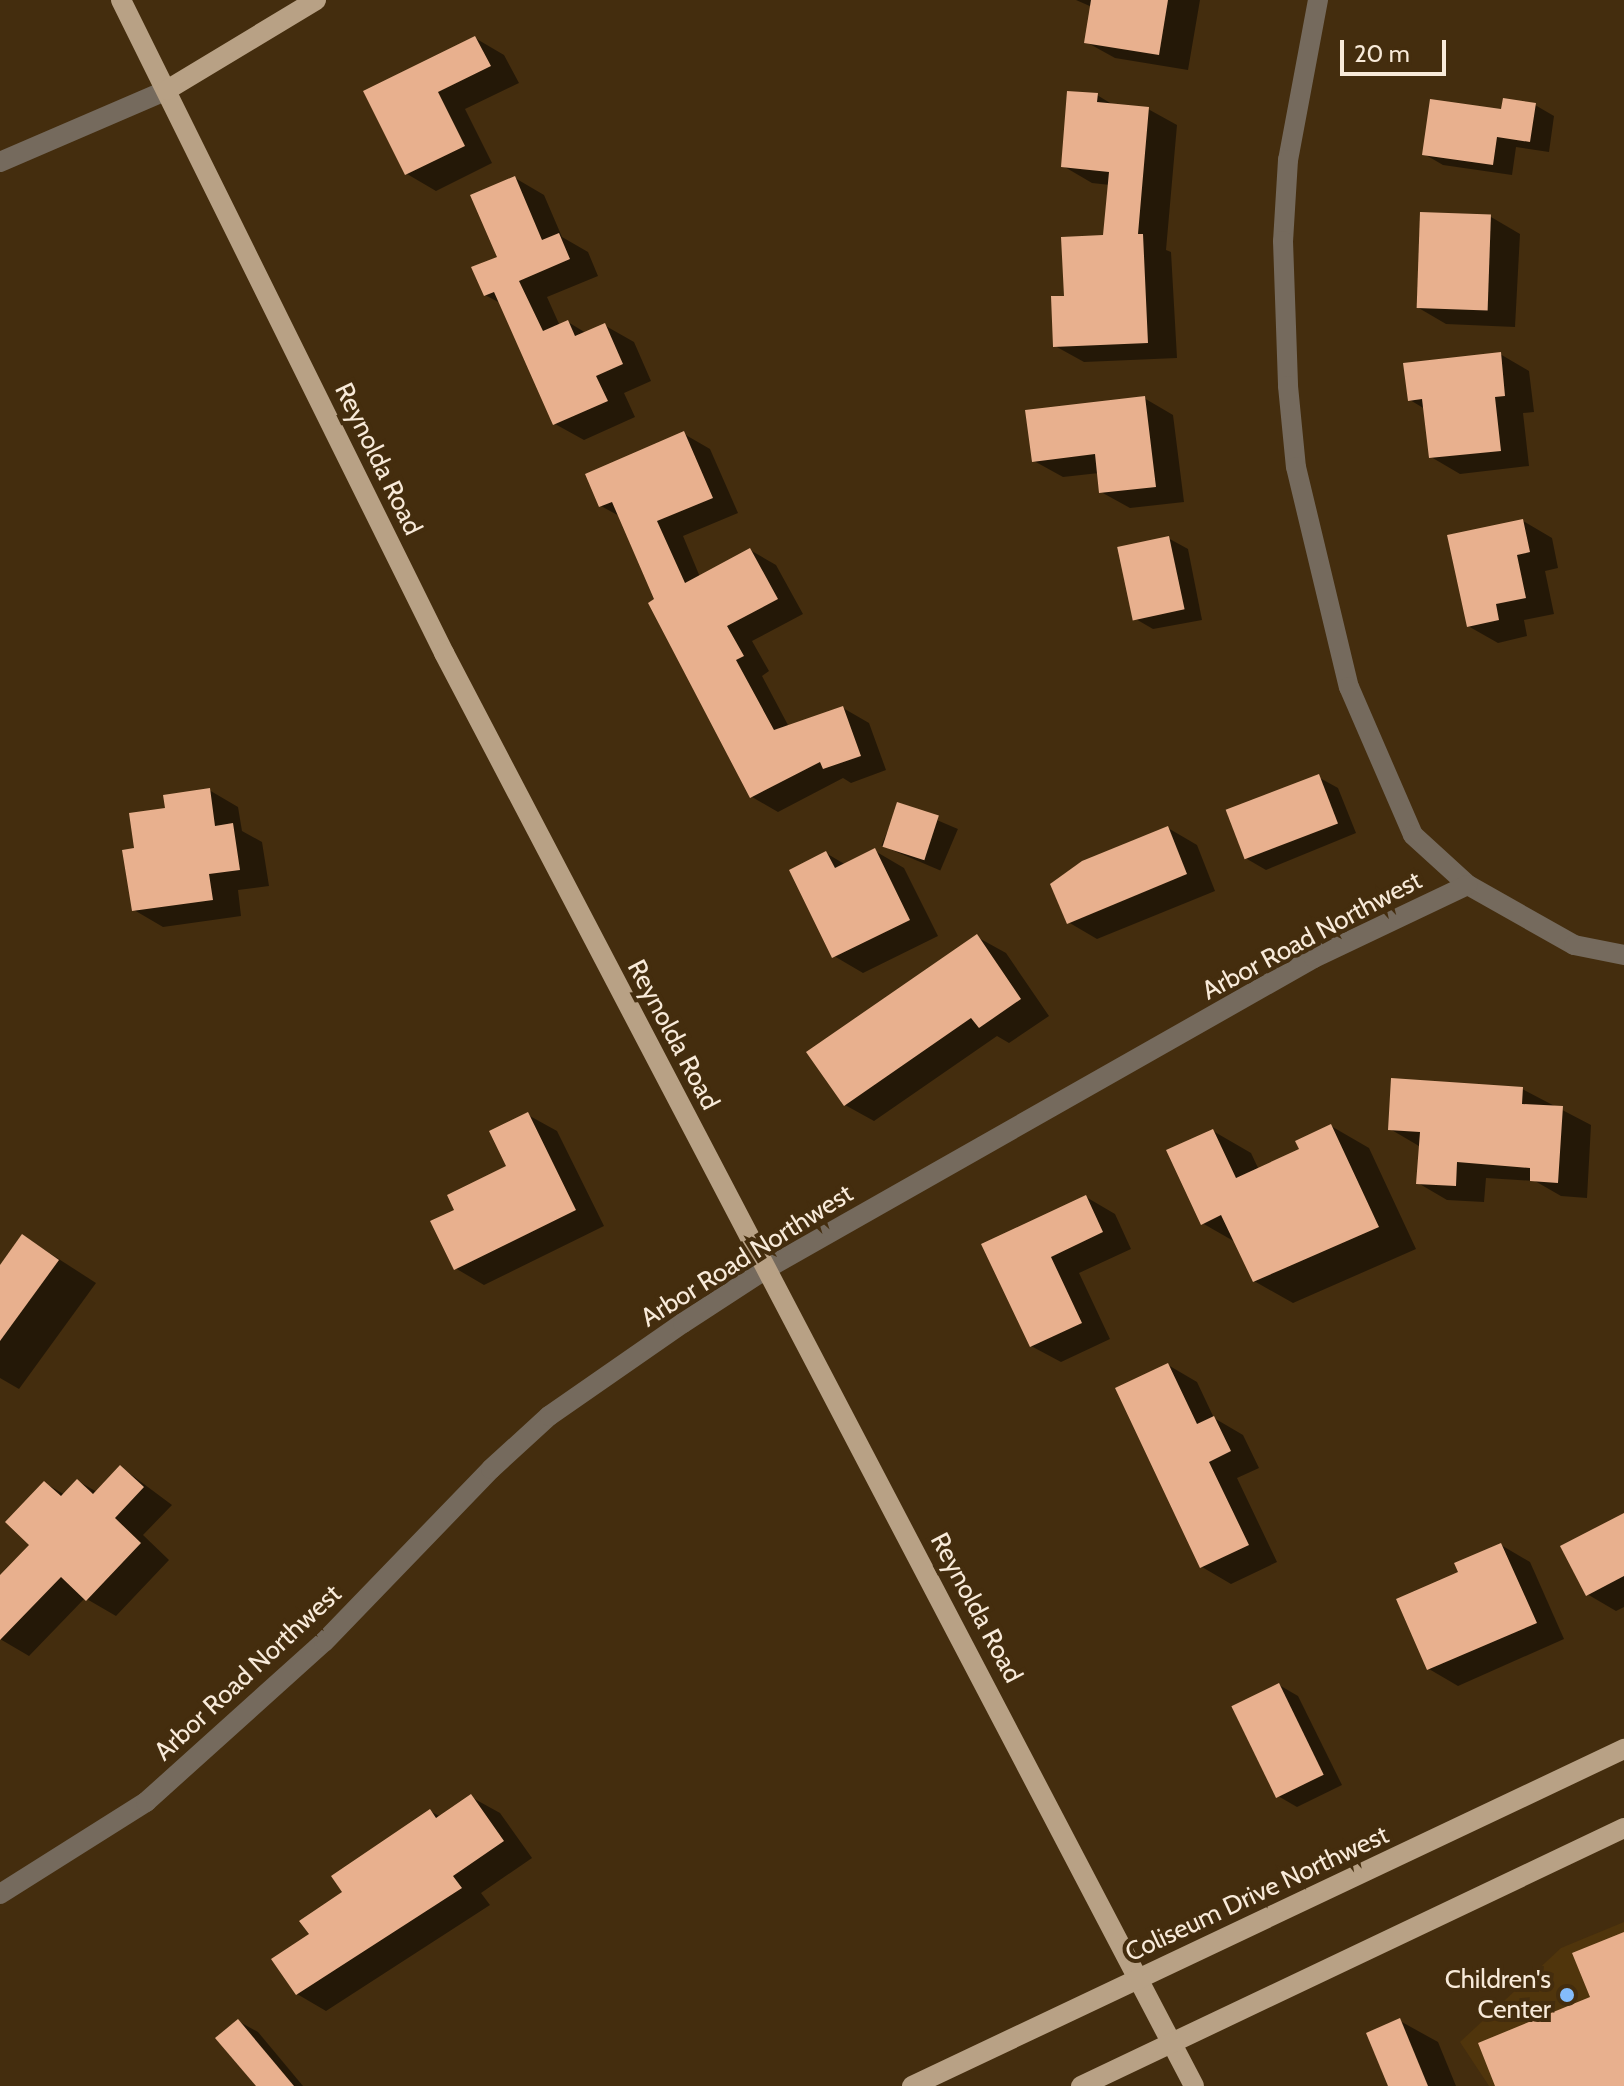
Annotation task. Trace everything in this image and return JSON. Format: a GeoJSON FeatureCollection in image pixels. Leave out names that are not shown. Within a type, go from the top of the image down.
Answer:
{"type":"FeatureCollection","features":[{"type":"Feature","properties":{"kind":"main road","name":"Reynolda Road"},"geometry":{"type":"LineString","coordinates":[[121,0],[444,653],[1142,1978],[1194,2086]]}},
{"type":"Feature","properties":{"kind":"main road"},"geometry":{"type":"LineString","coordinates":[[167,90],[316,0]]}},
{"type":"Feature","properties":{"kind":"main road","name":"Coliseum Drive Northwest"},"geometry":{"type":"LineString","coordinates":[[912,2086],[1624,1749]]}},
{"type":"Feature","properties":{"kind":"main road"},"geometry":{"type":"LineString","coordinates":[[1081,2086],[1624,1828]]}},
{"type":"Feature","properties":{"kind":"street"},"geometry":{"type":"LineString","coordinates":[[1318,0],[1288,160],[1283,241],[1296,467],[1349,687],[1377,762],[1413,835],[1468,885],[1574,945],[1624,955]]}},
{"type":"Feature","properties":{"kind":"street"},"geometry":{"type":"LineString","coordinates":[[0,162],[167,90]]}},
{"type":"Feature","properties":{"kind":"street","name":"Arbor Road Northwest"},"geometry":{"type":"LineString","coordinates":[[0,1894],[146,1802],[324,1642],[491,1469],[549,1416],[766,1269],[1314,958],[1468,885]]}},
{"type":"Feature","properties":{"kind":"shaded area","name":"Children's Center"},"geometry":{"type":"Polygon","coordinates":[[[1624,1922],[1624,2086],[1489,2086],[1460,2042],[1561,1948],[1624,1922]]]}},
{"type":"Feature","properties":{"kind":"building"},"geometry":{"type":"Polygon","coordinates":[[[1091,0],[1168,0],[1159,55],[1084,43],[1091,0]]]}},
{"type":"Feature","properties":{"kind":"building"},"geometry":{"type":"Polygon","coordinates":[[[475,36],[491,66],[438,92],[465,146],[405,175],[363,91],[475,36]]]}},
{"type":"Feature","properties":{"kind":"building"},"geometry":{"type":"Polygon","coordinates":[[[1067,91],[1098,93],[1097,102],[1149,107],[1138,234],[1143,234],[1148,343],[1053,347],[1051,296],[1064,296],[1061,237],[1103,235],[1109,172],[1061,167],[1067,91]]]}},
{"type":"Feature","properties":{"kind":"building"},"geometry":{"type":"Polygon","coordinates":[[[1503,98],[1536,103],[1530,142],[1497,137],[1493,165],[1422,155],[1430,99],[1501,109],[1503,98]]]}},
{"type":"Feature","properties":{"kind":"building"},"geometry":{"type":"Polygon","coordinates":[[[515,176],[542,240],[559,233],[570,259],[519,281],[543,331],[568,320],[575,336],[605,323],[623,364],[596,376],[608,401],[553,425],[494,292],[484,296],[471,267],[497,257],[470,195],[515,176]]]}},
{"type":"Feature","properties":{"kind":"building"},"geometry":{"type":"Polygon","coordinates":[[[1420,212],[1491,214],[1488,310],[1417,308],[1420,212]]]}},
{"type":"Feature","properties":{"kind":"building"},"geometry":{"type":"Polygon","coordinates":[[[1501,352],[1505,396],[1495,397],[1501,451],[1429,458],[1422,399],[1408,401],[1403,363],[1501,352]]]}},
{"type":"Feature","properties":{"kind":"building"},"geometry":{"type":"Polygon","coordinates":[[[1145,396],[1156,487],[1099,493],[1095,454],[1032,462],[1025,410],[1145,396]]]}},
{"type":"Feature","properties":{"kind":"building"},"geometry":{"type":"Polygon","coordinates":[[[684,431],[713,498],[657,521],[685,583],[750,548],[778,599],[727,626],[744,656],[736,660],[774,730],[843,706],[861,756],[823,769],[820,762],[750,798],[648,603],[654,599],[612,502],[599,507],[585,474],[684,431]]]}},
{"type":"Feature","properties":{"kind":"building"},"geometry":{"type":"Polygon","coordinates":[[[1523,519],[1530,552],[1517,555],[1526,598],[1496,604],[1499,620],[1467,627],[1447,535],[1523,519]]]}},
{"type":"Feature","properties":{"kind":"building"},"geometry":{"type":"Polygon","coordinates":[[[1169,536],[1185,609],[1133,620],[1117,547],[1169,536]]]}},
{"type":"Feature","properties":{"kind":"building"},"geometry":{"type":"Polygon","coordinates":[[[1319,774],[1338,823],[1245,859],[1226,810],[1319,774]]]}},
{"type":"Feature","properties":{"kind":"building"},"geometry":{"type":"Polygon","coordinates":[[[210,788],[215,826],[233,823],[240,870],[209,874],[213,900],[132,911],[122,850],[134,848],[129,813],[165,808],[163,795],[210,788]]]}},
{"type":"Feature","properties":{"kind":"building"},"geometry":{"type":"Polygon","coordinates":[[[897,802],[939,816],[924,860],[882,847],[897,802]]]}},
{"type":"Feature","properties":{"kind":"building"},"geometry":{"type":"Polygon","coordinates":[[[1168,826],[1187,874],[1067,924],[1050,884],[1082,861],[1168,826]]]}},
{"type":"Feature","properties":{"kind":"building"},"geometry":{"type":"Polygon","coordinates":[[[875,848],[910,920],[832,958],[789,870],[826,851],[835,868],[875,848]]]}},
{"type":"Feature","properties":{"kind":"building"},"geometry":{"type":"Polygon","coordinates":[[[977,934],[1021,999],[979,1028],[971,1018],[844,1106],[806,1052],[977,934]]]}},
{"type":"Feature","properties":{"kind":"building"},"geometry":{"type":"Polygon","coordinates":[[[1391,1078],[1523,1087],[1522,1104],[1563,1106],[1558,1183],[1530,1181],[1530,1168],[1457,1162],[1456,1186],[1416,1184],[1420,1132],[1388,1130],[1391,1078]]]}},
{"type":"Feature","properties":{"kind":"building"},"geometry":{"type":"Polygon","coordinates":[[[528,1112],[576,1210],[454,1270],[430,1221],[454,1210],[447,1195],[506,1166],[489,1131],[528,1112]]]}},
{"type":"Feature","properties":{"kind":"building"},"geometry":{"type":"Polygon","coordinates":[[[1331,1124],[1379,1227],[1253,1282],[1221,1215],[1201,1225],[1166,1150],[1213,1129],[1236,1178],[1299,1149],[1295,1141],[1331,1124]]]}},
{"type":"Feature","properties":{"kind":"building"},"geometry":{"type":"Polygon","coordinates":[[[1086,1195],[1103,1232],[1051,1257],[1082,1323],[1030,1347],[981,1244],[1086,1195]]]}},
{"type":"Feature","properties":{"kind":"building"},"geometry":{"type":"Polygon","coordinates":[[[22,1234],[59,1260],[0,1341],[0,1265],[22,1234]]]}},
{"type":"Feature","properties":{"kind":"building"},"geometry":{"type":"Polygon","coordinates":[[[1168,1363],[1197,1424],[1214,1416],[1231,1451],[1209,1462],[1249,1545],[1200,1568],[1115,1388],[1168,1363]]]}},
{"type":"Feature","properties":{"kind":"building"},"geometry":{"type":"Polygon","coordinates":[[[120,1465],[144,1487],[115,1518],[141,1543],[86,1601],[61,1577],[0,1640],[0,1575],[29,1545],[5,1522],[44,1481],[61,1496],[77,1479],[93,1494],[120,1465]]]}},
{"type":"Feature","properties":{"kind":"building"},"geometry":{"type":"Polygon","coordinates":[[[1624,1513],[1624,1576],[1586,1596],[1560,1546],[1624,1513]]]}},
{"type":"Feature","properties":{"kind":"building"},"geometry":{"type":"Polygon","coordinates":[[[1501,1543],[1537,1623],[1427,1670],[1396,1599],[1458,1572],[1454,1563],[1501,1543]]]}},
{"type":"Feature","properties":{"kind":"building"},"geometry":{"type":"Polygon","coordinates":[[[1279,1683],[1324,1775],[1276,1798],[1231,1706],[1279,1683]]]}},
{"type":"Feature","properties":{"kind":"building"},"geometry":{"type":"Polygon","coordinates":[[[471,1794],[504,1841],[453,1876],[462,1888],[296,1995],[271,1959],[309,1934],[299,1921],[342,1892],[331,1876],[430,1809],[436,1818],[471,1794]]]}},
{"type":"Feature","properties":{"kind":"building","name":"Children's Center"},"geometry":{"type":"Polygon","coordinates":[[[1624,1932],[1624,2086],[1495,2086],[1478,2043],[1590,1997],[1572,1953],[1624,1932]]]}},
{"type":"Feature","properties":{"kind":"building"},"geometry":{"type":"Polygon","coordinates":[[[1400,2018],[1428,2086],[1388,2086],[1366,2033],[1400,2018]]]}},
{"type":"Feature","properties":{"kind":"building"},"geometry":{"type":"Polygon","coordinates":[[[238,2019],[294,2086],[256,2086],[215,2038],[238,2019]]]}},
{"type":"Feature","properties":{"kind":"place","name":"Children's Center"},"geometry":{"type":"Point","coordinates":[1567,1995]}}]}
